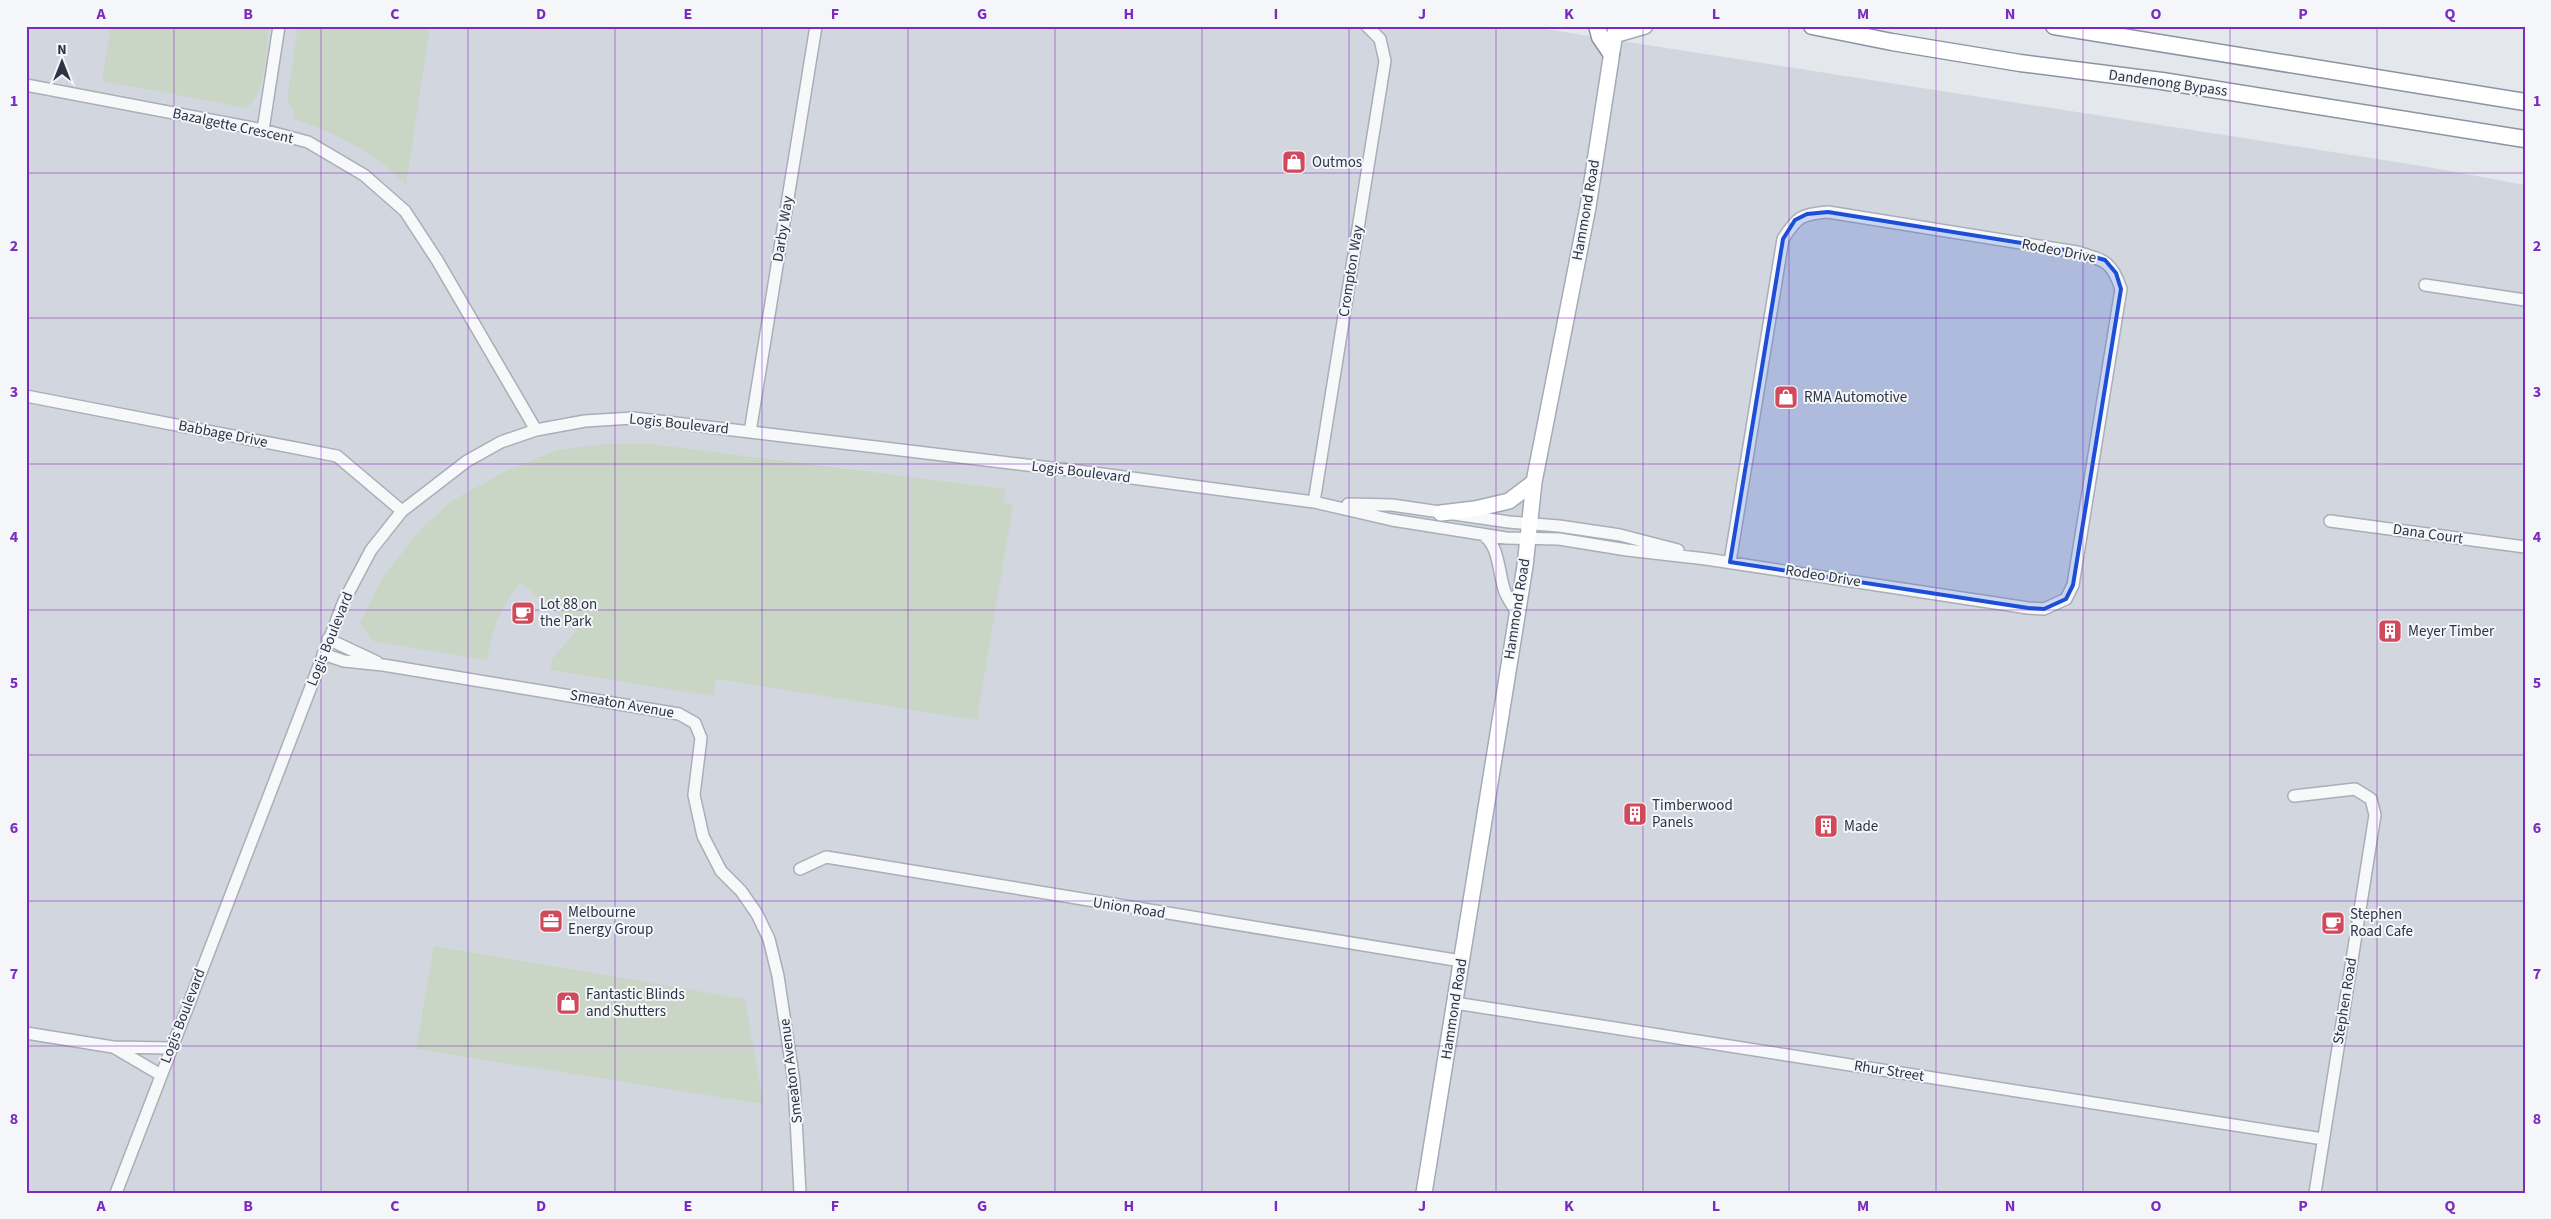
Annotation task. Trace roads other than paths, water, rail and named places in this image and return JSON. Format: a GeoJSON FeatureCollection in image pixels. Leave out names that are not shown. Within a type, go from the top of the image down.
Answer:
{"type":"FeatureCollection","features":[{"type":"Feature","properties":{"kind":"highway"},"geometry":{"type":"LineString","coordinates":[[1597,26],[1600,37],[1611,53]]}},
{"type":"Feature","properties":{"kind":"highway","name":"Dandenong Bypass"},"geometry":{"type":"LineString","coordinates":[[1812,26],[1892,42],[2020,63],[2162,81],[2525,139]]}},
{"type":"Feature","properties":{"kind":"highway"},"geometry":{"type":"LineString","coordinates":[[2054,26],[2525,102]]}},
{"type":"Feature","properties":{"kind":"main road"},"geometry":{"type":"LineString","coordinates":[[1615,31],[1645,26]]}},
{"type":"Feature","properties":{"kind":"main road","name":"Hammond Road"},"geometry":{"type":"LineString","coordinates":[[1424,1193],[1516,613],[1534,482],[1588,208],[1615,31]]}},
{"type":"Feature","properties":{"kind":"main road"},"geometry":{"type":"LineString","coordinates":[[1441,513],[1475,509],[1509,501],[1534,482]]}},
{"type":"Feature","properties":{"kind":"street"},"geometry":{"type":"LineString","coordinates":[[263,130],[279,26]]}},
{"type":"Feature","properties":{"kind":"street","name":"Darby Way"},"geometry":{"type":"LineString","coordinates":[[750,432],[816,26]]}},
{"type":"Feature","properties":{"kind":"street","name":"Crompton Way"},"geometry":{"type":"LineString","coordinates":[[1314,502],[1385,61],[1380,39],[1367,26]]}},
{"type":"Feature","properties":{"kind":"street","name":"Bazalgette Crescent"},"geometry":{"type":"LineString","coordinates":[[26,85],[263,130],[308,142],[364,174],[405,211],[437,260],[536,430]]}},
{"type":"Feature","properties":{"kind":"street","name":"Rodeo Drive"},"geometry":{"type":"LineString","coordinates":[[1528,531],[1560,540],[1730,562],[2044,609],[2066,599],[2073,585],[2118,315],[2121,289],[2116,273],[2105,260],[2068,250],[1828,212],[1807,214],[1795,220],[1783,239],[1730,562]]}},
{"type":"Feature","properties":{"kind":"street"},"geometry":{"type":"LineString","coordinates":[[2425,285],[2525,300]]}},
{"type":"Feature","properties":{"kind":"street","name":"Babbage Drive"},"geometry":{"type":"LineString","coordinates":[[26,396],[336,456],[402,511]]}},
{"type":"Feature","properties":{"kind":"street","name":"Logis Boulevard"},"geometry":{"type":"LineString","coordinates":[[116,1193],[344,601],[371,550],[402,511],[466,461],[501,442],[536,430],[585,421],[632,418],[1094,473],[1314,502],[1392,520],[1482,534],[1528,531]]}},
{"type":"Feature","properties":{"kind":"street","name":"Logis Boulevard"},"geometry":{"type":"LineString","coordinates":[[1328,504],[1392,505],[1528,531]]}},
{"type":"Feature","properties":{"kind":"street","name":"Dana Court"},"geometry":{"type":"LineString","coordinates":[[2330,521],[2525,548]]}},
{"type":"Feature","properties":{"kind":"street"},"geometry":{"type":"LineString","coordinates":[[1482,534],[1488,537],[1493,548],[1505,592],[1516,613]]}},
{"type":"Feature","properties":{"kind":"street","name":"Smeaton Avenue"},"geometry":{"type":"LineString","coordinates":[[328,639],[383,665]]}},
{"type":"Feature","properties":{"kind":"street","name":"Smeaton Avenue"},"geometry":{"type":"LineString","coordinates":[[323,654],[344,661],[383,665],[679,714],[687,716],[695,722],[701,738],[694,795],[703,836],[721,871],[741,891],[758,914],[769,939],[778,976],[794,1082],[800,1193]]}},
{"type":"Feature","properties":{"kind":"street","name":"Stephen Road"},"geometry":{"type":"LineString","coordinates":[[2294,796],[2354,789],[2372,799],[2375,815],[2315,1193]]}},
{"type":"Feature","properties":{"kind":"street","name":"Union Road"},"geometry":{"type":"LineString","coordinates":[[800,868],[826,857],[1461,961]]}},
{"type":"Feature","properties":{"kind":"street","name":"Rhur Street"},"geometry":{"type":"LineString","coordinates":[[1455,1003],[2323,1139]]}},
{"type":"Feature","properties":{"kind":"street"},"geometry":{"type":"LineString","coordinates":[[26,1033],[113,1047],[171,1048]]}},
{"type":"Feature","properties":{"kind":"street"},"geometry":{"type":"LineString","coordinates":[[113,1047],[160,1075]]}},
{"type":"Feature","properties":{"kind":"place","name":"Outmos"},"geometry":{"type":"Point","coordinates":[1294,162]}},
{"type":"Feature","properties":{"kind":"place","name":"RMA Automotive"},"geometry":{"type":"Point","coordinates":[1786,397]}},
{"type":"Feature","properties":{"kind":"place","name":"Lot 88 on the Park"},"geometry":{"type":"Point","coordinates":[523,613]}},
{"type":"Feature","properties":{"kind":"place","name":"Meyer Timber"},"geometry":{"type":"Point","coordinates":[2390,631]}},
{"type":"Feature","properties":{"kind":"place","name":"Timberwood Panels"},"geometry":{"type":"Point","coordinates":[1635,814]}},
{"type":"Feature","properties":{"kind":"place","name":"Made"},"geometry":{"type":"Point","coordinates":[1826,826]}},
{"type":"Feature","properties":{"kind":"place","name":"Melbourne Energy Group"},"geometry":{"type":"Point","coordinates":[551,921]}},
{"type":"Feature","properties":{"kind":"place","name":"Stephen Road Cafe"},"geometry":{"type":"Point","coordinates":[2333,923]}},
{"type":"Feature","properties":{"kind":"place","name":"Fantastic Blinds and Shutters"},"geometry":{"type":"Point","coordinates":[568,1003]}}]}
